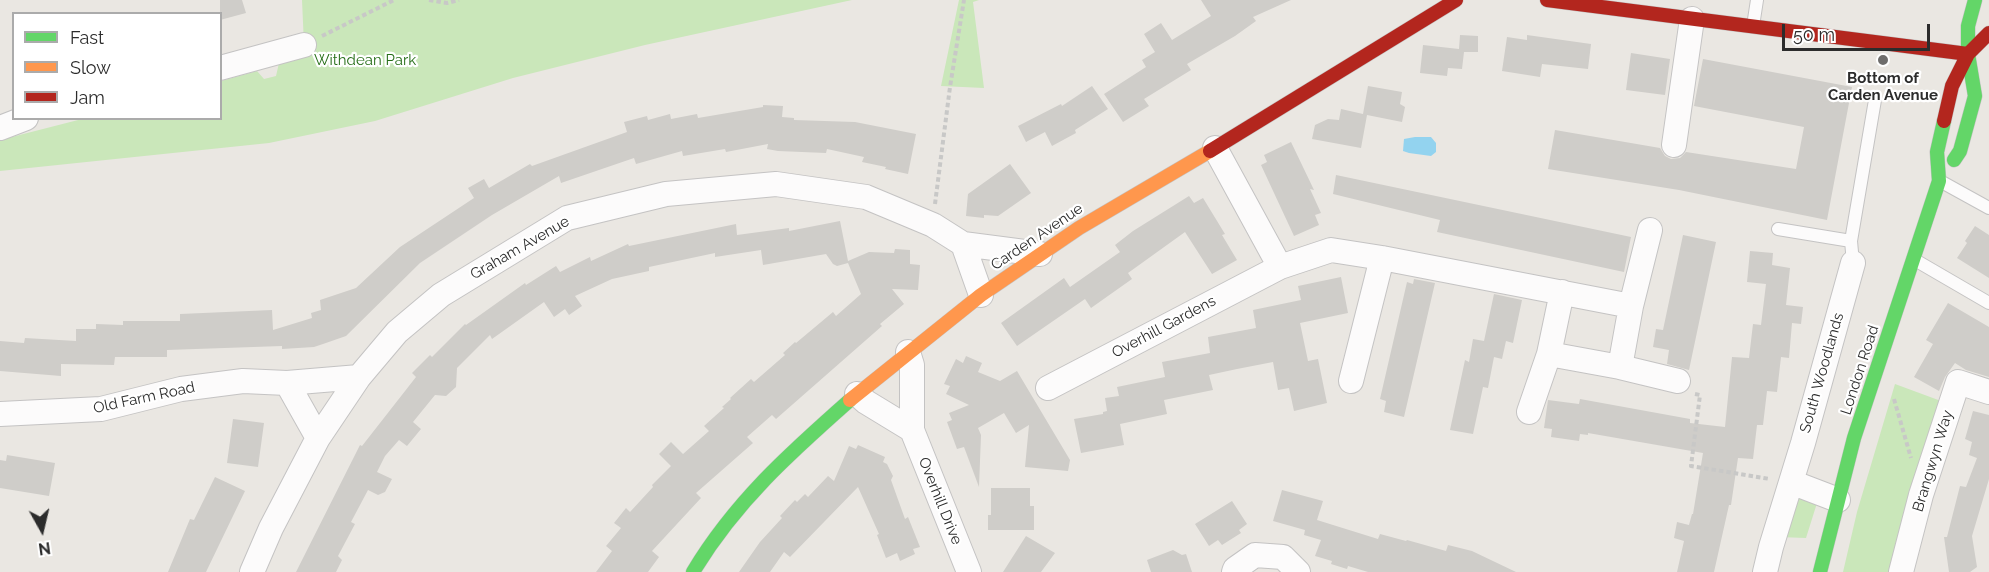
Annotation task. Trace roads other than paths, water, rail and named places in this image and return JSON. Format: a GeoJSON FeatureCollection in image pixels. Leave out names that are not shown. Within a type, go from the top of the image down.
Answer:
{"type":"FeatureCollection","features":[{"type":"Feature","properties":{"kind":"main road","name":"Carden Avenue"},"geometry":{"type":"LineString","coordinates":[[693,572],[706,550],[746,498],[784,458],[857,394],[981,295],[1079,228],[1215,148],[1456,0]]}},
{"type":"Feature","properties":{"kind":"main road"},"geometry":{"type":"LineString","coordinates":[[1547,0],[1968,54]]}},
{"type":"Feature","properties":{"kind":"main road","name":"London Road"},"geometry":{"type":"LineString","coordinates":[[1820,572],[1854,438],[1939,181],[1960,151],[1974,96],[1968,54],[1968,26],[1975,0]]}},
{"type":"Feature","properties":{"kind":"main road","name":"London Road"},"geometry":{"type":"LineString","coordinates":[[1939,181],[1937,152],[1952,86],[1968,54],[1989,33]]}},
{"type":"Feature","properties":{"kind":"street"},"geometry":{"type":"LineString","coordinates":[[1674,145],[1692,19]]}},
{"type":"Feature","properties":{"kind":"street"},"geometry":{"type":"LineString","coordinates":[[222,67],[304,45]]}},
{"type":"Feature","properties":{"kind":"street"},"geometry":{"type":"LineString","coordinates":[[0,128],[21,120]]}},
{"type":"Feature","properties":{"kind":"street"},"geometry":{"type":"LineString","coordinates":[[1215,148],[1280,267]]}},
{"type":"Feature","properties":{"kind":"street","name":"Graham Avenue"},"geometry":{"type":"LineString","coordinates":[[252,572],[271,528],[318,438],[359,377],[397,332],[441,295],[567,218],[666,194],[776,184],[866,196],[933,225],[963,244],[1040,254]]}},
{"type":"Feature","properties":{"kind":"street"},"geometry":{"type":"LineString","coordinates":[[1620,367],[1631,306],[1650,230]]}},
{"type":"Feature","properties":{"kind":"street"},"geometry":{"type":"LineString","coordinates":[[963,244],[981,295]]}},
{"type":"Feature","properties":{"kind":"street","name":"Overhill Gardens"},"geometry":{"type":"LineString","coordinates":[[1048,388],[1280,267],[1330,250],[1631,306]]}},
{"type":"Feature","properties":{"kind":"street","name":"South Woodlands"},"geometry":{"type":"LineString","coordinates":[[1765,572],[1852,252]]}},
{"type":"Feature","properties":{"kind":"street"},"geometry":{"type":"LineString","coordinates":[[1351,381],[1382,258]]}},
{"type":"Feature","properties":{"kind":"street"},"geometry":{"type":"LineString","coordinates":[[1529,412],[1550,354],[1562,292]]}},
{"type":"Feature","properties":{"kind":"street","name":"Overhill Drive"},"geometry":{"type":"LineString","coordinates":[[908,352],[912,364],[912,430],[969,572]]}},
{"type":"Feature","properties":{"kind":"street"},"geometry":{"type":"LineString","coordinates":[[1550,354],[1678,381]]}},
{"type":"Feature","properties":{"kind":"street","name":"Old Farm Road"},"geometry":{"type":"LineString","coordinates":[[0,414],[101,410],[181,388],[243,381],[287,383],[359,377]]}},
{"type":"Feature","properties":{"kind":"street","name":"Brangwyn Way"},"geometry":{"type":"LineString","coordinates":[[1901,572],[1921,495],[1958,382],[1989,392]]}},
{"type":"Feature","properties":{"kind":"street"},"geometry":{"type":"LineString","coordinates":[[287,383],[318,438]]}},
{"type":"Feature","properties":{"kind":"street"},"geometry":{"type":"LineString","coordinates":[[857,394],[912,430]]}},
{"type":"Feature","properties":{"kind":"street"},"geometry":{"type":"LineString","coordinates":[[1791,482],[1838,500]]}},
{"type":"Feature","properties":{"kind":"street"},"geometry":{"type":"LineString","coordinates":[[1234,572],[1255,555],[1283,557],[1298,572]]}},
{"type":"Feature","properties":{"kind":"lane"},"geometry":{"type":"LineString","coordinates":[[1753,27],[1757,0]]}},
{"type":"Feature","properties":{"kind":"lane"},"geometry":{"type":"LineString","coordinates":[[1778,230],[1852,252],[1875,100]]}},
{"type":"Feature","properties":{"kind":"lane"},"geometry":{"type":"LineString","coordinates":[[1939,181],[1989,208]]}},
{"type":"Feature","properties":{"kind":"lane"},"geometry":{"type":"LineString","coordinates":[[1914,260],[1989,303]]}},
{"type":"Feature","properties":{"kind":"water"},"geometry":{"type":"Polygon","coordinates":[[[1431,137],[1436,143],[1436,152],[1431,156],[1403,151],[1404,139],[1431,137]]]}},
{"type":"Feature","properties":{"kind":"place","name":"Bottom of Carden Avenue"},"geometry":{"type":"Point","coordinates":[1883,60]}},
{"type":"Feature","properties":{"kind":"park label","name":"Withdean Park"},"geometry":{"type":"Point","coordinates":[365,60]}}]}
